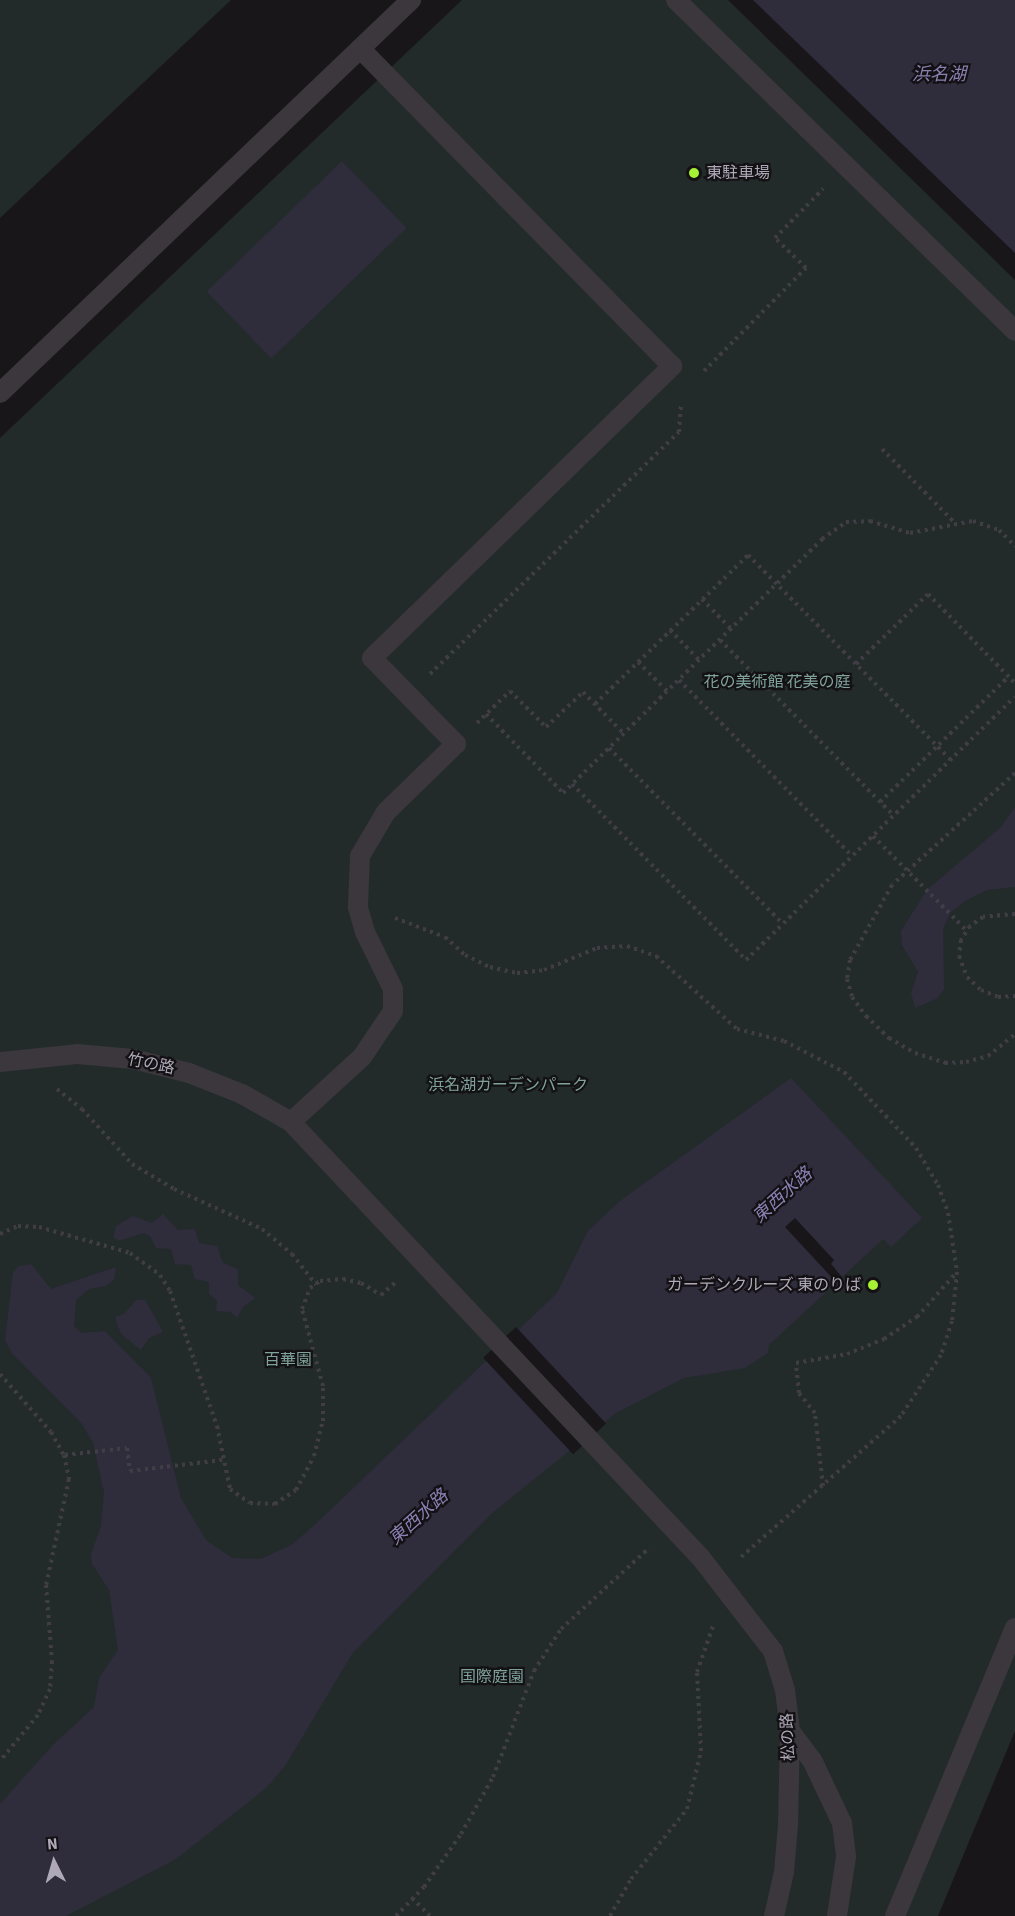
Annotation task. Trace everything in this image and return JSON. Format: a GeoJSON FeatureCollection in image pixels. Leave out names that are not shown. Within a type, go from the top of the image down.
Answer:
{"type":"FeatureCollection","features":[{"type":"Feature","properties":{"kind":"lane"},"geometry":{"type":"LineString","coordinates":[[0,393],[411,0]]}},
{"type":"Feature","properties":{"kind":"lane"},"geometry":{"type":"LineString","coordinates":[[676,0],[1015,331]]}},
{"type":"Feature","properties":{"kind":"lane"},"geometry":{"type":"LineString","coordinates":[[291,1122],[362,1057],[393,1011],[393,989],[365,932],[358,904],[360,856],[371,833],[386,812],[456,744],[372,658],[672,366],[360,49]]}},
{"type":"Feature","properties":{"kind":"lane","name":"竹の路"},"geometry":{"type":"LineString","coordinates":[[0,1062],[77,1054],[133,1059],[189,1072],[242,1094],[291,1122],[453,1292]]}},
{"type":"Feature","properties":{"kind":"lane","name":"松の路"},"geometry":{"type":"LineString","coordinates":[[453,1292],[672,1527],[739,1604],[773,1651],[785,1690],[790,1731],[787,1837],[774,1916]]}},
{"type":"Feature","properties":{"kind":"lane"},"geometry":{"type":"LineString","coordinates":[[895,1916],[1015,1628]]}},
{"type":"Feature","properties":{"kind":"lane"},"geometry":{"type":"LineString","coordinates":[[790,1731],[813,1762],[842,1823],[846,1857],[837,1916]]}},
{"type":"Feature","properties":{"kind":"path"},"geometry":{"type":"LineString","coordinates":[[882,449],[955,523]]}},
{"type":"Feature","properties":{"kind":"path"},"geometry":{"type":"LineString","coordinates":[[486,714],[563,793],[777,584],[846,522],[870,521],[910,533],[955,523],[986,524],[1015,546]]}},
{"type":"Feature","properties":{"kind":"path"},"geometry":{"type":"LineString","coordinates":[[595,704],[748,555],[951,760]]}},
{"type":"Feature","properties":{"kind":"path"},"geometry":{"type":"LineString","coordinates":[[856,664],[928,594],[1015,683]]}},
{"type":"Feature","properties":{"kind":"path"},"geometry":{"type":"LineString","coordinates":[[702,599],[731,629]]}},
{"type":"Feature","properties":{"kind":"path"},"geometry":{"type":"LineString","coordinates":[[670,630],[699,660]]}},
{"type":"Feature","properties":{"kind":"path"},"geometry":{"type":"LineString","coordinates":[[720,640],[894,816]]}},
{"type":"Feature","properties":{"kind":"path"},"geometry":{"type":"LineString","coordinates":[[638,662],[667,691]]}},
{"type":"Feature","properties":{"kind":"path"},"geometry":{"type":"LineString","coordinates":[[879,802],[1008,676]]}},
{"type":"Feature","properties":{"kind":"path"},"geometry":{"type":"LineString","coordinates":[[679,680],[852,856]]}},
{"type":"Feature","properties":{"kind":"path"},"geometry":{"type":"LineString","coordinates":[[456,744],[510,691],[546,727],[583,692],[624,734]]}},
{"type":"Feature","properties":{"kind":"path"},"geometry":{"type":"LineString","coordinates":[[572,784],[746,960],[1015,697]]}},
{"type":"Feature","properties":{"kind":"path"},"geometry":{"type":"LineString","coordinates":[[609,748],[783,924]]}},
{"type":"Feature","properties":{"kind":"path"},"geometry":{"type":"LineString","coordinates":[[1015,772],[905,869],[881,903],[850,960],[847,979],[852,997],[889,1038],[915,1053],[945,1063],[988,1056],[1015,1034]]}},
{"type":"Feature","properties":{"kind":"path"},"geometry":{"type":"LineString","coordinates":[[873,836],[967,931]]}},
{"type":"Feature","properties":{"kind":"path"},"geometry":{"type":"LineString","coordinates":[[358,904],[445,937],[465,955],[490,967],[517,973],[544,970],[597,948],[627,946],[656,956],[737,1029],[784,1041],[844,1072],[916,1148],[938,1185],[948,1213],[957,1272],[952,1321],[941,1355],[924,1387],[902,1416],[717,1578]]}},
{"type":"Feature","properties":{"kind":"path"},"geometry":{"type":"LineString","coordinates":[[1015,914],[983,917],[967,931],[960,956],[967,977],[981,990],[998,997],[1015,996]]}},
{"type":"Feature","properties":{"kind":"path"},"geometry":{"type":"LineString","coordinates":[[56,1088],[82,1109],[132,1164],[174,1189],[262,1229],[292,1254],[315,1285]]}},
{"type":"Feature","properties":{"kind":"path"},"geometry":{"type":"LineString","coordinates":[[0,1234],[18,1226],[39,1227],[130,1253],[160,1275],[170,1291],[217,1426],[222,1460],[230,1489],[250,1503],[275,1504],[296,1490],[314,1456],[323,1421],[323,1386],[302,1309],[304,1298],[315,1285],[331,1277],[361,1283],[381,1295],[422,1258]]}},
{"type":"Feature","properties":{"kind":"path"},"geometry":{"type":"LineString","coordinates":[[823,1486],[815,1413],[799,1393],[796,1363],[837,1357],[884,1339],[918,1317],[957,1272]]}},
{"type":"Feature","properties":{"kind":"path"},"geometry":{"type":"LineString","coordinates":[[0,1374],[51,1432],[64,1455],[69,1479],[46,1585],[52,1661],[50,1689],[38,1715],[0,1761]]}},
{"type":"Feature","properties":{"kind":"path"},"geometry":{"type":"LineString","coordinates":[[64,1455],[127,1448],[130,1471],[222,1460]]}},
{"type":"Feature","properties":{"kind":"path"},"geometry":{"type":"LineString","coordinates":[[396,1916],[466,1825],[493,1777],[534,1671],[561,1629],[672,1527]]}},
{"type":"Feature","properties":{"kind":"path"},"geometry":{"type":"LineString","coordinates":[[610,1916],[631,1879],[687,1809],[701,1751],[697,1672],[710,1629],[739,1604]]}},
{"type":"Feature","properties":{"kind":"path"},"geometry":{"type":"LineString","coordinates":[[412,1898],[430,1916]]}},
{"type":"Feature","properties":{"kind":"green space"},"geometry":{"type":"Polygon","coordinates":[[[0,0],[231,0],[0,218],[0,0]]]}},
{"type":"Feature","properties":{"kind":"green space","name":"浜名湖ガーデンパーク"},"geometry":{"type":"Polygon","coordinates":[[[462,0],[728,0],[1015,280],[1015,1731],[938,1916],[0,1916],[0,438],[462,0]]]}},
{"type":"Feature","properties":{"kind":"water","name":"浜名湖"},"geometry":{"type":"Polygon","coordinates":[[[753,0],[1015,0],[1015,253],[753,0]]]}},
{"type":"Feature","properties":{"kind":"water"},"geometry":{"type":"Polygon","coordinates":[[[342,161],[407,228],[271,358],[207,292],[342,161]]]}},
{"type":"Feature","properties":{"kind":"water"},"geometry":{"type":"Polygon","coordinates":[[[1015,807],[1015,887],[987,890],[965,901],[950,913],[943,929],[944,989],[938,998],[915,1008],[911,993],[918,972],[902,945],[901,931],[927,890],[1001,827],[1015,807]]]}},
{"type":"Feature","properties":{"kind":"water","name":"東西水路"},"geometry":{"type":"Polygon","coordinates":[[[791,1078],[922,1218],[891,1247],[883,1239],[769,1345],[768,1353],[745,1368],[684,1378],[616,1413],[491,1514],[352,1654],[285,1766],[266,1788],[176,1859],[66,1916],[0,1916],[0,1804],[54,1744],[94,1707],[99,1678],[118,1650],[109,1590],[92,1564],[91,1555],[101,1526],[104,1492],[93,1443],[82,1424],[12,1353],[5,1340],[13,1273],[18,1266],[31,1264],[51,1289],[116,1267],[114,1280],[106,1286],[89,1289],[76,1300],[74,1326],[81,1333],[105,1331],[151,1378],[181,1498],[206,1540],[232,1558],[261,1559],[293,1544],[321,1519],[557,1293],[588,1231],[620,1201],[791,1078]]]}},
{"type":"Feature","properties":{"kind":"water"},"geometry":{"type":"Polygon","coordinates":[[[163,1214],[178,1230],[195,1229],[199,1243],[217,1246],[223,1263],[238,1269],[238,1285],[255,1298],[243,1307],[237,1318],[231,1312],[216,1311],[217,1300],[209,1294],[209,1282],[195,1279],[191,1265],[175,1264],[171,1249],[156,1248],[150,1236],[144,1233],[118,1241],[113,1237],[116,1226],[133,1216],[152,1223],[163,1214]]]}},
{"type":"Feature","properties":{"kind":"water"},"geometry":{"type":"Polygon","coordinates":[[[136,1300],[145,1300],[163,1332],[149,1338],[141,1350],[121,1334],[115,1317],[124,1314],[136,1300]]]}},
{"type":"Feature","properties":{"kind":"pier"},"geometry":{"type":"Polygon","coordinates":[[[795,1218],[834,1260],[831,1264],[842,1277],[836,1282],[785,1227],[795,1218]]]}},
{"type":"Feature","properties":{"kind":"pier"},"geometry":{"type":"Polygon","coordinates":[[[516,1327],[606,1424],[573,1454],[483,1358],[516,1327]]]}},
{"type":"Feature","properties":{"kind":"place","name":"東駐車場"},"geometry":{"type":"Point","coordinates":[694,173]}},
{"type":"Feature","properties":{"kind":"place","name":"ガーデンクルーズ 東のりば"},"geometry":{"type":"Point","coordinates":[873,1285]}},
{"type":"Feature","properties":{"kind":"park label","name":"花の美術館 花美の庭"},"geometry":{"type":"Point","coordinates":[777,682]}},
{"type":"Feature","properties":{"kind":"park label","name":"百華園"},"geometry":{"type":"Point","coordinates":[288,1360]}},
{"type":"Feature","properties":{"kind":"park label","name":"国際庭園"},"geometry":{"type":"Point","coordinates":[492,1677]}}]}
